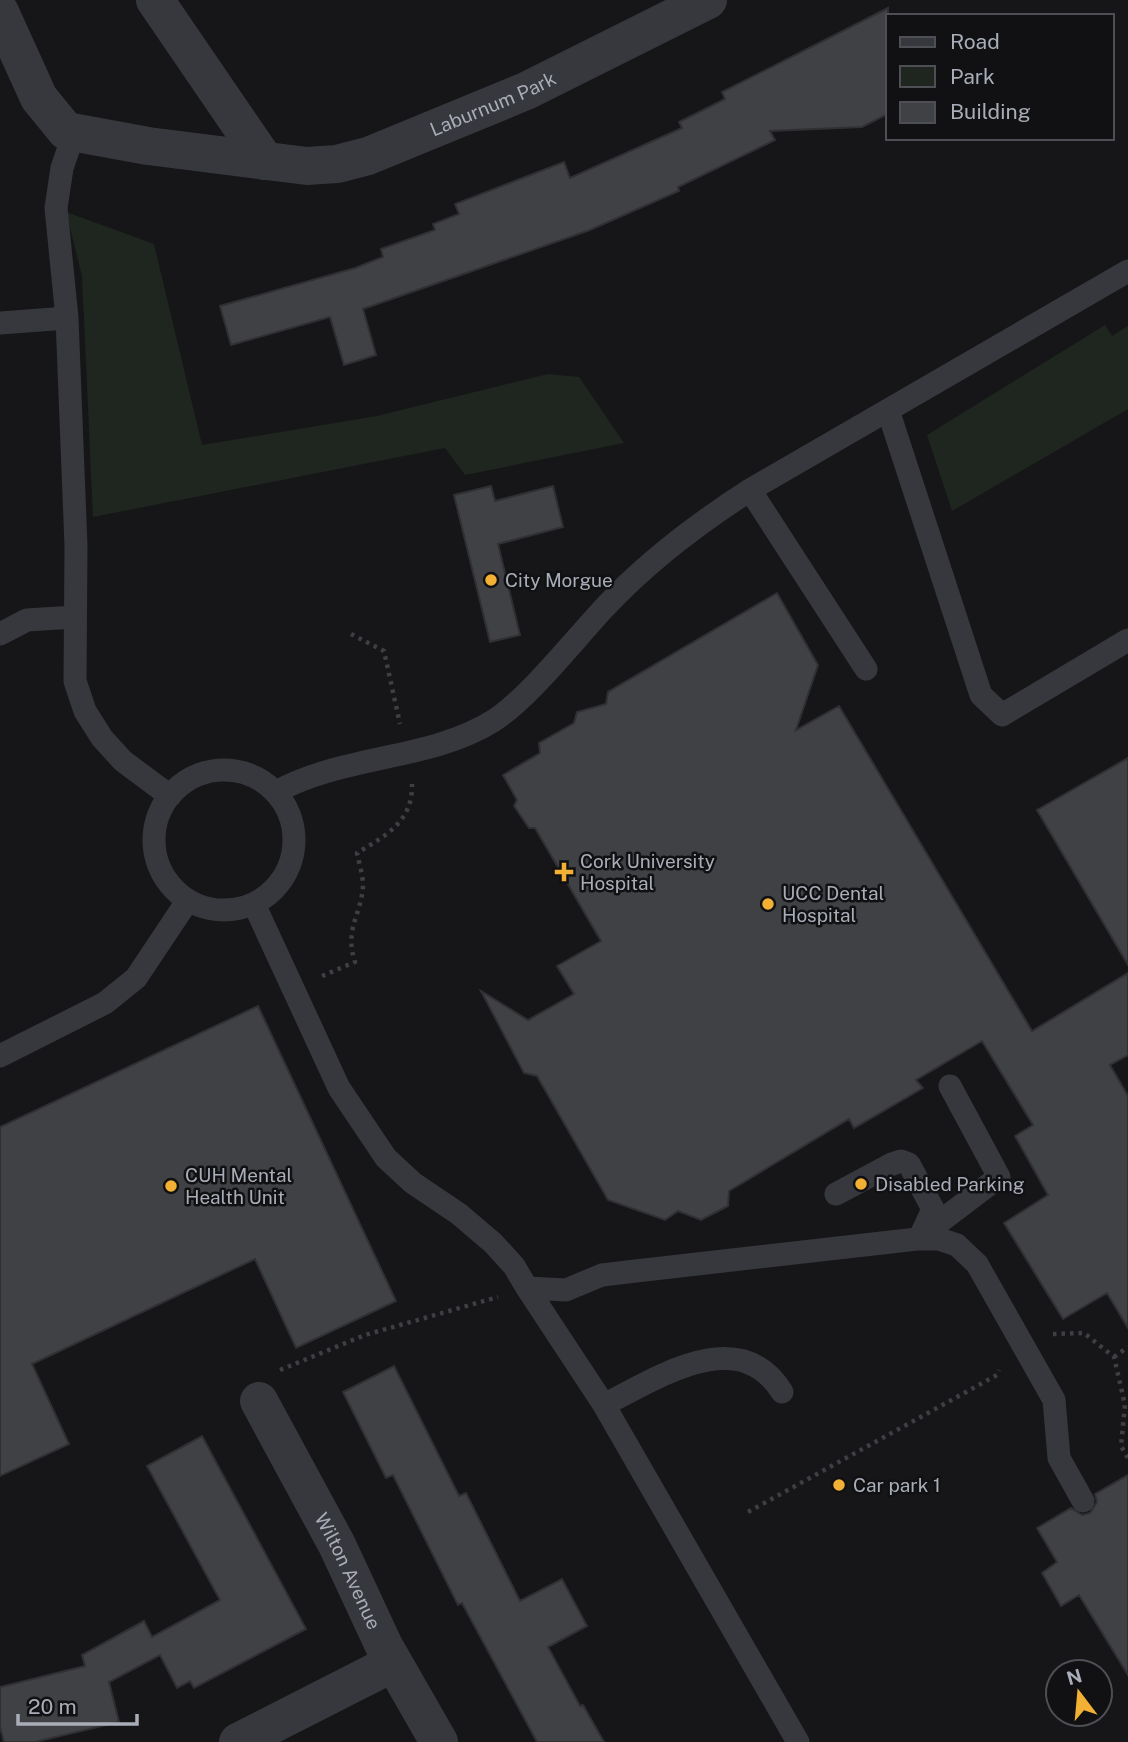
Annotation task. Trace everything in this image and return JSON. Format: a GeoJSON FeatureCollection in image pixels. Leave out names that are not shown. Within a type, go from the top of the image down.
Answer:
{"type":"FeatureCollection","features":[{"type":"Feature","properties":{"kind":"street"},"geometry":{"type":"LineString","coordinates":[[155,0],[265,161]]}},
{"type":"Feature","properties":{"kind":"street","name":"Laburnum Park"},"geometry":{"type":"LineString","coordinates":[[74,133],[307,166],[337,164],[368,156],[526,91],[708,0]]}},
{"type":"Feature","properties":{"kind":"street"},"geometry":{"type":"LineString","coordinates":[[0,12],[39,98],[57,123],[66,131],[74,133]]}},
{"type":"Feature","properties":{"kind":"street","name":"Wilton Avenue"},"geometry":{"type":"LineString","coordinates":[[268,1386],[337,1545],[393,1662],[439,1742]]}},
{"type":"Feature","properties":{"kind":"street"},"geometry":{"type":"LineString","coordinates":[[238,1742],[393,1662]]}},
{"type":"Feature","properties":{"kind":"lane"},"geometry":{"type":"LineString","coordinates":[[74,133],[62,168],[56,208],[67,318],[76,546],[75,681],[85,711],[102,738],[123,761],[170,796]]}},
{"type":"Feature","properties":{"kind":"lane"},"geometry":{"type":"LineString","coordinates":[[276,792],[300,778],[452,740],[494,721],[649,564],[695,526],[750,489],[1128,271]]}},
{"type":"Feature","properties":{"kind":"lane"},"geometry":{"type":"LineString","coordinates":[[0,323],[67,318]]}},
{"type":"Feature","properties":{"kind":"lane"},"geometry":{"type":"LineString","coordinates":[[888,410],[981,695],[1002,715],[1128,640]]}},
{"type":"Feature","properties":{"kind":"lane"},"geometry":{"type":"LineString","coordinates":[[750,489],[866,670]]}},
{"type":"Feature","properties":{"kind":"lane"},"geometry":{"type":"LineString","coordinates":[[0,634],[27,620],[74,617]]}},
{"type":"Feature","properties":{"kind":"lane"},"geometry":{"type":"LineString","coordinates":[[220,770],[239,772],[260,780],[276,792],[286,807],[293,829],[293,853],[286,875],[254,904],[229,910],[208,908],[188,900],[171,887],[161,872],[154,851],[155,829],[160,810],[170,796],[181,784],[199,774],[220,770]]}},
{"type":"Feature","properties":{"kind":"lane"},"geometry":{"type":"LineString","coordinates":[[0,1056],[105,1003],[136,978],[188,900]]}},
{"type":"Feature","properties":{"kind":"lane"},"geometry":{"type":"LineString","coordinates":[[254,904],[339,1088],[386,1158],[413,1183],[459,1214],[514,1266],[604,1405],[798,1742]]}},
{"type":"Feature","properties":{"kind":"lane"},"geometry":{"type":"LineString","coordinates":[[918,1239],[999,1177],[950,1086]]}},
{"type":"Feature","properties":{"kind":"lane"},"geometry":{"type":"LineString","coordinates":[[836,1194],[892,1164],[901,1161],[909,1164],[933,1209],[918,1239]]}},
{"type":"Feature","properties":{"kind":"lane"},"geometry":{"type":"LineString","coordinates":[[527,1289],[566,1290],[614,1273],[918,1239],[939,1240],[957,1245],[977,1264],[1054,1400],[1059,1458],[1083,1501]]}},
{"type":"Feature","properties":{"kind":"lane"},"geometry":{"type":"LineString","coordinates":[[604,1405],[683,1365],[707,1360],[738,1359],[765,1370],[782,1392]]}},
{"type":"Feature","properties":{"kind":"path"},"geometry":{"type":"LineString","coordinates":[[291,989],[355,962],[351,949],[351,927],[363,884],[357,853],[396,829],[406,815],[412,797],[406,751],[384,651],[351,634]]}},
{"type":"Feature","properties":{"kind":"path"},"geometry":{"type":"LineString","coordinates":[[268,1386],[365,1335],[527,1289]]}},
{"type":"Feature","properties":{"kind":"path"},"geometry":{"type":"LineString","coordinates":[[748,1512],[998,1375],[1003,1359],[1049,1334],[1084,1333],[1114,1357],[1125,1405],[1121,1446],[1128,1458]]}},
{"type":"Feature","properties":{"kind":"path"},"geometry":{"type":"LineString","coordinates":[[1114,1357],[1128,1347]]}},
{"type":"Feature","properties":{"kind":"green space"},"geometry":{"type":"Polygon","coordinates":[[[66,212],[154,244],[202,445],[377,416],[548,374],[579,377],[624,443],[465,475],[445,448],[93,517],[82,276],[66,212]]]}},
{"type":"Feature","properties":{"kind":"green space"},"geometry":{"type":"Polygon","coordinates":[[[1105,325],[1112,336],[1128,326],[1128,409],[952,511],[927,435],[1105,325]]]}},
{"type":"Feature","properties":{"kind":"building"},"geometry":{"type":"Polygon","coordinates":[[[888,8],[886,115],[862,127],[770,131],[775,140],[678,187],[679,191],[590,230],[363,309],[376,355],[344,365],[330,317],[231,345],[220,306],[355,268],[383,257],[381,249],[435,230],[433,224],[459,214],[455,204],[564,162],[570,178],[682,128],[679,122],[725,99],[722,92],[888,8]]]}},
{"type":"Feature","properties":{"kind":"building","name":"City Morgue"},"geometry":{"type":"Polygon","coordinates":[[[491,486],[495,501],[553,486],[563,527],[498,544],[520,635],[490,642],[454,495],[491,486]]]}},
{"type":"Feature","properties":{"kind":"building","name":"UCC Dental Hospital"},"geometry":{"type":"Polygon","coordinates":[[[777,593],[818,665],[796,730],[839,706],[1032,1031],[1128,973],[1128,1055],[1110,1065],[1128,1096],[1128,1328],[1107,1293],[1063,1319],[1004,1223],[1048,1195],[1015,1136],[1033,1125],[982,1041],[916,1080],[923,1088],[854,1128],[849,1119],[729,1191],[728,1206],[701,1220],[678,1211],[665,1220],[608,1200],[537,1076],[524,1073],[481,991],[528,1020],[574,994],[557,966],[601,941],[535,828],[529,828],[514,806],[517,800],[503,775],[540,753],[539,743],[574,723],[577,712],[606,704],[608,692],[777,593]]]}},
{"type":"Feature","properties":{"kind":"building"},"geometry":{"type":"Polygon","coordinates":[[[1128,758],[1128,965],[1037,810],[1128,758]]]}},
{"type":"Feature","properties":{"kind":"building","name":"CUH Mental Health Unit"},"geometry":{"type":"Polygon","coordinates":[[[258,1006],[396,1301],[296,1348],[255,1259],[32,1364],[69,1444],[0,1476],[0,1127],[258,1006]]]}},
{"type":"Feature","properties":{"kind":"building"},"geometry":{"type":"Polygon","coordinates":[[[394,1366],[459,1496],[466,1493],[520,1601],[562,1579],[587,1626],[548,1647],[580,1706],[583,1705],[604,1742],[537,1742],[462,1603],[458,1605],[393,1475],[386,1478],[343,1392],[394,1366]]]}},
{"type":"Feature","properties":{"kind":"building"},"geometry":{"type":"Polygon","coordinates":[[[202,1436],[306,1629],[194,1688],[190,1681],[177,1688],[160,1655],[109,1682],[119,1722],[35,1742],[4,1742],[0,1727],[0,1687],[85,1666],[82,1655],[144,1621],[152,1637],[220,1600],[147,1466],[202,1436]]]}},
{"type":"Feature","properties":{"kind":"building"},"geometry":{"type":"Polygon","coordinates":[[[1128,1475],[1128,1675],[1079,1595],[1061,1606],[1042,1573],[1057,1562],[1037,1528],[1071,1508],[1082,1515],[1090,1513],[1097,1502],[1095,1494],[1128,1475]]]}},
{"type":"Feature","properties":{"kind":"place","name":"City Morgue"},"geometry":{"type":"Point","coordinates":[491,580]}},
{"type":"Feature","properties":{"kind":"place","name":"Cork University Hospital"},"geometry":{"type":"Point","coordinates":[564,872]}},
{"type":"Feature","properties":{"kind":"place","name":"UCC Dental Hospital"},"geometry":{"type":"Point","coordinates":[768,904]}},
{"type":"Feature","properties":{"kind":"place","name":"Disabled Parking"},"geometry":{"type":"Point","coordinates":[861,1184]}},
{"type":"Feature","properties":{"kind":"place","name":"CUH Mental Health Unit"},"geometry":{"type":"Point","coordinates":[171,1186]}},
{"type":"Feature","properties":{"kind":"place","name":"Car park 1"},"geometry":{"type":"Point","coordinates":[839,1485]}}]}
